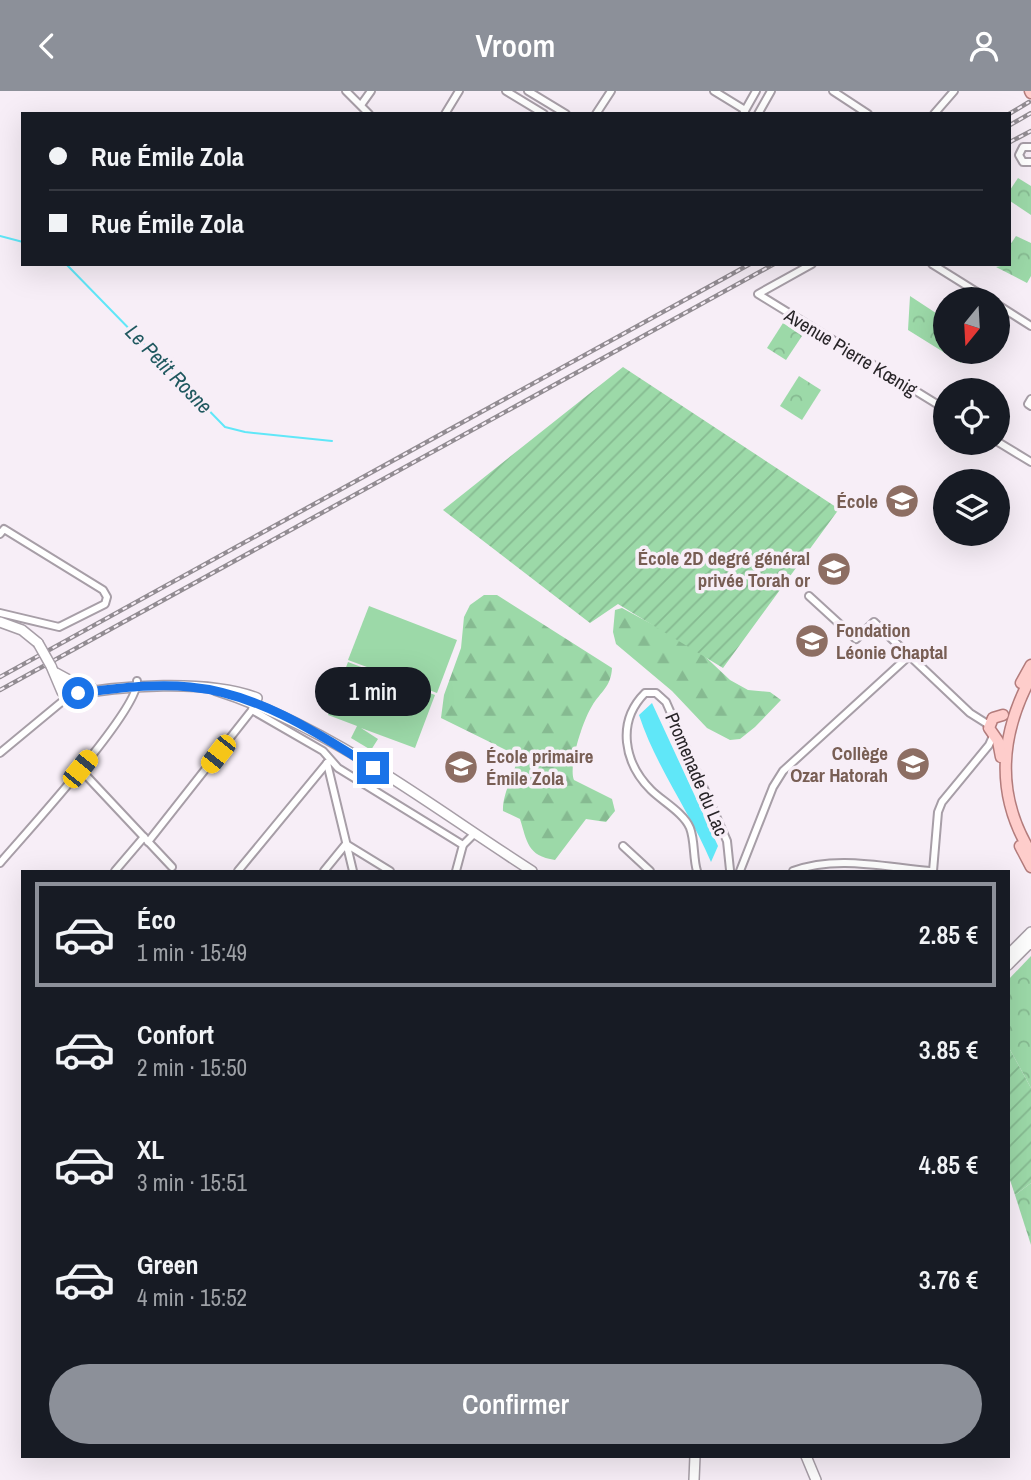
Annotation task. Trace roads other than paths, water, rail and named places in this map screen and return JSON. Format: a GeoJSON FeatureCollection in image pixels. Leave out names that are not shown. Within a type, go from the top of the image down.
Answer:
{"type":"FeatureCollection","features":[{"type":"Feature","properties":{"kind":"main road"},"geometry":{"type":"LineString","coordinates":[[0,622],[26,632],[38,643],[68,689],[163,681],[239,692],[254,704],[313,731],[530,870]]}},
{"type":"Feature","properties":{"kind":"main road"},"geometry":{"type":"LineString","coordinates":[[1031,665],[1012,706],[1003,716],[993,718],[989,725],[999,737],[1013,814],[1031,853]]}},
{"type":"Feature","properties":{"kind":"main road"},"geometry":{"type":"LineString","coordinates":[[999,737],[1012,725],[1031,677]]}},
{"type":"Feature","properties":{"kind":"main road"},"geometry":{"type":"LineString","coordinates":[[1003,716],[1012,725]]}},
{"type":"Feature","properties":{"kind":"main road"},"geometry":{"type":"LineString","coordinates":[[999,737],[1006,807],[1031,867]]}},
{"type":"Feature","properties":{"kind":"main road"},"geometry":{"type":"LineString","coordinates":[[1010,953],[1031,932]]}},
{"type":"Feature","properties":{"kind":"main road"},"geometry":{"type":"LineString","coordinates":[[1010,963],[1031,942]]}},
{"type":"Feature","properties":{"kind":"main road"},"geometry":{"type":"LineString","coordinates":[[694,1480],[695,1458]]}},
{"type":"Feature","properties":{"kind":"main road"},"geometry":{"type":"LineString","coordinates":[[807,1458],[816,1480]]}},
{"type":"Feature","properties":{"kind":"street"},"geometry":{"type":"LineString","coordinates":[[346,91],[367,112]]}},
{"type":"Feature","properties":{"kind":"street"},"geometry":{"type":"LineString","coordinates":[[360,105],[371,91]]}},
{"type":"Feature","properties":{"kind":"street"},"geometry":{"type":"LineString","coordinates":[[446,112],[459,91]]}},
{"type":"Feature","properties":{"kind":"street"},"geometry":{"type":"LineString","coordinates":[[506,91],[541,112]]}},
{"type":"Feature","properties":{"kind":"street"},"geometry":{"type":"LineString","coordinates":[[528,91],[563,112]]}},
{"type":"Feature","properties":{"kind":"street"},"geometry":{"type":"LineString","coordinates":[[597,112],[611,91]]}},
{"type":"Feature","properties":{"kind":"street"},"geometry":{"type":"LineString","coordinates":[[714,91],[744,112],[756,91]]}},
{"type":"Feature","properties":{"kind":"street"},"geometry":{"type":"LineString","coordinates":[[759,112],[771,91]]}},
{"type":"Feature","properties":{"kind":"street"},"geometry":{"type":"LineString","coordinates":[[833,91],[865,112]]}},
{"type":"Feature","properties":{"kind":"street"},"geometry":{"type":"LineString","coordinates":[[936,112],[954,91]]}},
{"type":"Feature","properties":{"kind":"street"},"geometry":{"type":"LineString","coordinates":[[1011,157],[1020,150],[1031,148]]}},
{"type":"Feature","properties":{"kind":"street"},"geometry":{"type":"LineString","coordinates":[[1020,150],[1028,163]]}},
{"type":"Feature","properties":{"kind":"street"},"geometry":{"type":"LineString","coordinates":[[1011,158],[1028,163]]}},
{"type":"Feature","properties":{"kind":"street","name":"Avenue Pierre Kœnig"},"geometry":{"type":"LineString","coordinates":[[808,266],[758,294],[933,402]]}},
{"type":"Feature","properties":{"kind":"street"},"geometry":{"type":"LineString","coordinates":[[935,266],[968,287]]}},
{"type":"Feature","properties":{"kind":"street"},"geometry":{"type":"LineString","coordinates":[[944,272],[948,266]]}},
{"type":"Feature","properties":{"kind":"street"},"geometry":{"type":"LineString","coordinates":[[1010,313],[1031,326]]}},
{"type":"Feature","properties":{"kind":"street"},"geometry":{"type":"LineString","coordinates":[[1031,399],[1028,404],[1031,406]]}},
{"type":"Feature","properties":{"kind":"street"},"geometry":{"type":"LineString","coordinates":[[1010,450],[1031,463]]}},
{"type":"Feature","properties":{"kind":"street"},"geometry":{"type":"LineString","coordinates":[[0,613],[59,627],[105,604],[107,597],[103,590],[2,531]]}},
{"type":"Feature","properties":{"kind":"street"},"geometry":{"type":"LineString","coordinates":[[809,596],[856,639],[874,622],[970,713],[989,725]]}},
{"type":"Feature","properties":{"kind":"street"},"geometry":{"type":"LineString","coordinates":[[741,870],[773,787],[783,771],[910,655]]}},
{"type":"Feature","properties":{"kind":"street"},"geometry":{"type":"LineString","coordinates":[[0,863],[112,728],[137,684]]}},
{"type":"Feature","properties":{"kind":"street"},"geometry":{"type":"LineString","coordinates":[[0,753],[61,705],[68,689]]}},
{"type":"Feature","properties":{"kind":"street","name":"Promenade du Lac"},"geometry":{"type":"LineString","coordinates":[[697,870],[690,828],[633,768],[626,742],[627,723],[645,692],[656,693],[666,702],[727,841],[729,870]]}},
{"type":"Feature","properties":{"kind":"street"},"geometry":{"type":"LineString","coordinates":[[116,870],[146,840],[254,704],[323,751],[329,762],[353,870]]}},
{"type":"Feature","properties":{"kind":"street"},"geometry":{"type":"LineString","coordinates":[[931,870],[938,812],[942,802],[989,745],[999,737]]}},
{"type":"Feature","properties":{"kind":"street"},"geometry":{"type":"LineString","coordinates":[[329,762],[463,845]]}},
{"type":"Feature","properties":{"kind":"street"},"geometry":{"type":"LineString","coordinates":[[239,870],[329,762]]}},
{"type":"Feature","properties":{"kind":"street"},"geometry":{"type":"LineString","coordinates":[[80,769],[172,867]]}},
{"type":"Feature","properties":{"kind":"street"},"geometry":{"type":"LineString","coordinates":[[456,870],[463,845],[475,833]]}},
{"type":"Feature","properties":{"kind":"street"},"geometry":{"type":"LineString","coordinates":[[325,870],[346,844]]}},
{"type":"Feature","properties":{"kind":"street"},"geometry":{"type":"LineString","coordinates":[[346,844],[388,870]]}},
{"type":"Feature","properties":{"kind":"street"},"geometry":{"type":"LineString","coordinates":[[623,846],[649,870]]}},
{"type":"Feature","properties":{"kind":"street"},"geometry":{"type":"LineString","coordinates":[[796,870],[814,863],[835,861],[921,870]]}},
{"type":"Feature","properties":{"kind":"water"},"geometry":{"type":"Polygon","coordinates":[[[652,703],[718,846],[711,862],[646,734],[639,715],[652,703]]]}},
{"type":"Feature","properties":{"kind":"waterway","name":"Le Petit Rosne"},"geometry":{"type":"LineString","coordinates":[[0,236],[21,241]]}},
{"type":"Feature","properties":{"kind":"waterway","name":"Le Petit Rosne"},"geometry":{"type":"LineString","coordinates":[[68,266],[225,427],[245,432],[332,441]]}},
{"type":"Feature","properties":{"kind":"railway"},"geometry":{"type":"LineString","coordinates":[[1011,113],[1029,102]]}},
{"type":"Feature","properties":{"kind":"railway"},"geometry":{"type":"LineString","coordinates":[[1011,124],[1031,113]]}},
{"type":"Feature","properties":{"kind":"railway"},"geometry":{"type":"LineString","coordinates":[[1011,141],[1031,131]]}},
{"type":"Feature","properties":{"kind":"railway"},"geometry":{"type":"LineString","coordinates":[[0,677],[746,266]]}},
{"type":"Feature","properties":{"kind":"railway"},"geometry":{"type":"LineString","coordinates":[[0,690],[770,266]]}},
{"type":"Feature","properties":{"kind":"place","name":"École"},"geometry":{"type":"Point","coordinates":[902,501]}},
{"type":"Feature","properties":{"kind":"place","name":"École 2D degré général privée Torah or"},"geometry":{"type":"Point","coordinates":[834,569]}},
{"type":"Feature","properties":{"kind":"place","name":"Fondation Léonie Chaptal"},"geometry":{"type":"Point","coordinates":[812,641]}},
{"type":"Feature","properties":{"kind":"place","name":"Collège Ozar Hatorah"},"geometry":{"type":"Point","coordinates":[913,764]}},
{"type":"Feature","properties":{"kind":"place","name":"École primaire Émile Zola"},"geometry":{"type":"Point","coordinates":[461,767]}}]}
